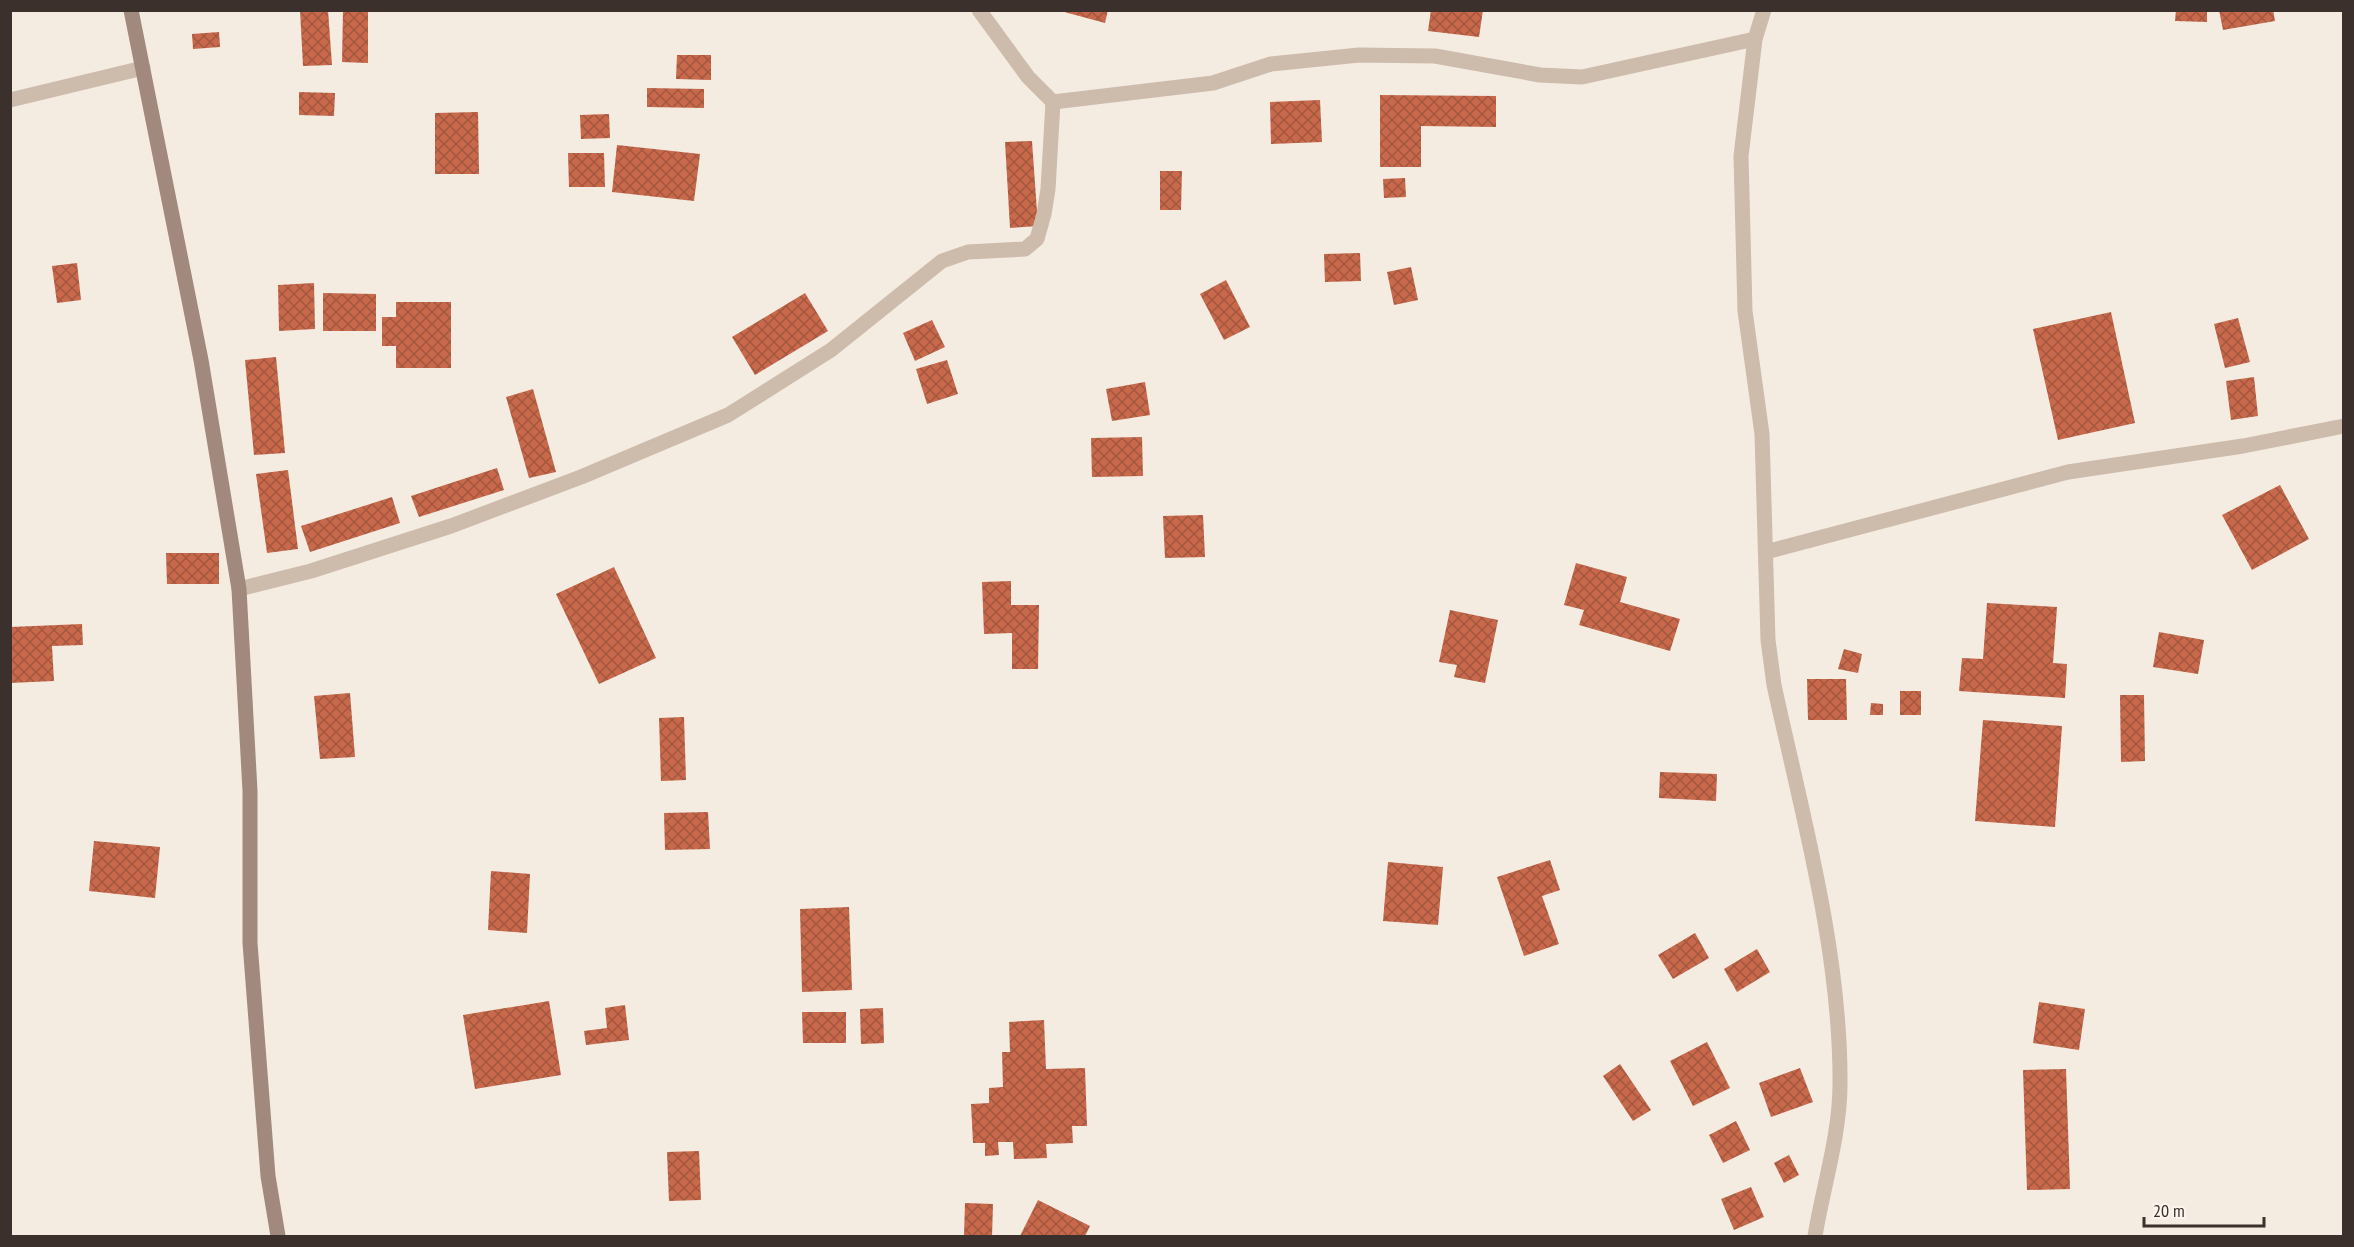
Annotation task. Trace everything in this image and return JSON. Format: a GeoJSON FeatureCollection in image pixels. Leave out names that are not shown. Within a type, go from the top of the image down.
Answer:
{"type":"FeatureCollection","features":[{"type":"Feature","properties":{"kind":"street"},"geometry":{"type":"LineString","coordinates":[[131,10],[201,360],[238,589],[250,791],[250,943],[268,1176],[279,1236]]}},
{"type":"Feature","properties":{"kind":"street"},"geometry":{"type":"LineString","coordinates":[[238,589],[311,571],[451,526],[581,477],[728,415],[831,350],[942,261],[968,252],[1025,249],[1037,239],[1044,214],[1048,189],[1053,102],[1028,77],[979,10]]}},
{"type":"Feature","properties":{"kind":"street"},"geometry":{"type":"LineString","coordinates":[[1764,10],[1755,39],[1741,156],[1745,311],[1762,434],[1768,640],[1774,685],[1832,963],[1839,1044],[1840,1086],[1836,1127],[1815,1236]]}},
{"type":"Feature","properties":{"kind":"street"},"geometry":{"type":"LineString","coordinates":[[1053,102],[1214,83],[1271,64],[1359,55],[1435,56],[1540,75],[1582,76],[1755,39]]}},
{"type":"Feature","properties":{"kind":"street"},"geometry":{"type":"LineString","coordinates":[[10,100],[142,68]]}},
{"type":"Feature","properties":{"kind":"street"},"geometry":{"type":"LineString","coordinates":[[1766,552],[2068,472],[2243,446],[2343,426]]}},
{"type":"Feature","properties":{"kind":"building"},"geometry":{"type":"Polygon","coordinates":[[[300,10],[328,10],[332,65],[303,66],[300,10]]]}},
{"type":"Feature","properties":{"kind":"building"},"geometry":{"type":"Polygon","coordinates":[[[343,10],[368,10],[368,63],[342,62],[343,10]]]}},
{"type":"Feature","properties":{"kind":"building"},"geometry":{"type":"Polygon","coordinates":[[[1057,10],[1108,10],[1105,23],[1057,10]]]}},
{"type":"Feature","properties":{"kind":"building"},"geometry":{"type":"Polygon","coordinates":[[[1431,10],[1483,10],[1479,37],[1428,31],[1431,10]]]}},
{"type":"Feature","properties":{"kind":"building"},"geometry":{"type":"Polygon","coordinates":[[[2176,10],[2207,10],[2207,22],[2175,21],[2176,10]]]}},
{"type":"Feature","properties":{"kind":"building"},"geometry":{"type":"Polygon","coordinates":[[[2219,10],[2273,10],[2275,21],[2223,30],[2219,10]]]}},
{"type":"Feature","properties":{"kind":"building"},"geometry":{"type":"Polygon","coordinates":[[[219,32],[220,47],[193,49],[192,34],[219,32]]]}},
{"type":"Feature","properties":{"kind":"building"},"geometry":{"type":"Polygon","coordinates":[[[677,55],[711,55],[711,80],[676,79],[677,55]]]}},
{"type":"Feature","properties":{"kind":"building"},"geometry":{"type":"Polygon","coordinates":[[[647,88],[704,89],[704,108],[647,107],[647,88]]]}},
{"type":"Feature","properties":{"kind":"building"},"geometry":{"type":"Polygon","coordinates":[[[299,92],[335,93],[334,116],[299,115],[299,92]]]}},
{"type":"Feature","properties":{"kind":"building"},"geometry":{"type":"Polygon","coordinates":[[[1380,95],[1496,96],[1496,127],[1421,126],[1421,167],[1380,167],[1380,95]]]}},
{"type":"Feature","properties":{"kind":"building"},"geometry":{"type":"Polygon","coordinates":[[[1320,100],[1322,142],[1271,144],[1270,102],[1320,100]]]}},
{"type":"Feature","properties":{"kind":"building"},"geometry":{"type":"Polygon","coordinates":[[[478,112],[479,174],[435,174],[435,113],[478,112]]]}},
{"type":"Feature","properties":{"kind":"building"},"geometry":{"type":"Polygon","coordinates":[[[609,114],[610,138],[581,139],[580,115],[609,114]]]}},
{"type":"Feature","properties":{"kind":"building"},"geometry":{"type":"Polygon","coordinates":[[[1032,141],[1038,226],[1010,228],[1005,142],[1032,141]]]}},
{"type":"Feature","properties":{"kind":"building"},"geometry":{"type":"Polygon","coordinates":[[[617,145],[700,154],[694,201],[612,192],[617,145]]]}},
{"type":"Feature","properties":{"kind":"building"},"geometry":{"type":"Polygon","coordinates":[[[568,153],[604,153],[605,187],[569,187],[568,153]]]}},
{"type":"Feature","properties":{"kind":"building"},"geometry":{"type":"Polygon","coordinates":[[[1160,171],[1182,171],[1181,210],[1160,210],[1160,171]]]}},
{"type":"Feature","properties":{"kind":"building"},"geometry":{"type":"Polygon","coordinates":[[[1405,178],[1406,197],[1384,198],[1383,179],[1405,178]]]}},
{"type":"Feature","properties":{"kind":"building"},"geometry":{"type":"Polygon","coordinates":[[[1360,253],[1361,281],[1325,282],[1324,254],[1360,253]]]}},
{"type":"Feature","properties":{"kind":"building"},"geometry":{"type":"Polygon","coordinates":[[[77,263],[81,300],[57,303],[52,266],[77,263]]]}},
{"type":"Feature","properties":{"kind":"building"},"geometry":{"type":"Polygon","coordinates":[[[1411,267],[1418,300],[1394,305],[1387,272],[1411,267]]]}},
{"type":"Feature","properties":{"kind":"building"},"geometry":{"type":"Polygon","coordinates":[[[1226,280],[1250,327],[1224,340],[1200,294],[1226,280]]]}},
{"type":"Feature","properties":{"kind":"building"},"geometry":{"type":"Polygon","coordinates":[[[314,283],[315,329],[279,331],[278,285],[314,283]]]}},
{"type":"Feature","properties":{"kind":"building"},"geometry":{"type":"Polygon","coordinates":[[[323,293],[376,294],[376,331],[323,331],[323,293]]]}},
{"type":"Feature","properties":{"kind":"building"},"geometry":{"type":"Polygon","coordinates":[[[805,293],[828,331],[755,375],[732,337],[805,293]]]}},
{"type":"Feature","properties":{"kind":"building"},"geometry":{"type":"Polygon","coordinates":[[[396,302],[451,302],[451,368],[396,368],[396,346],[382,346],[382,317],[396,317],[396,302]]]}},
{"type":"Feature","properties":{"kind":"building"},"geometry":{"type":"Polygon","coordinates":[[[2111,312],[2135,423],[2058,440],[2033,329],[2111,312]]]}},
{"type":"Feature","properties":{"kind":"building"},"geometry":{"type":"Polygon","coordinates":[[[2238,318],[2250,362],[2225,368],[2214,324],[2238,318]]]}},
{"type":"Feature","properties":{"kind":"building"},"geometry":{"type":"Polygon","coordinates":[[[932,320],[945,347],[915,361],[903,333],[932,320]]]}},
{"type":"Feature","properties":{"kind":"building"},"geometry":{"type":"Polygon","coordinates":[[[276,357],[285,453],[254,455],[245,360],[276,357]]]}},
{"type":"Feature","properties":{"kind":"building"},"geometry":{"type":"Polygon","coordinates":[[[947,360],[958,394],[927,404],[916,369],[947,360]]]}},
{"type":"Feature","properties":{"kind":"building"},"geometry":{"type":"Polygon","coordinates":[[[2254,377],[2258,416],[2231,420],[2226,381],[2254,377]]]}},
{"type":"Feature","properties":{"kind":"building"},"geometry":{"type":"Polygon","coordinates":[[[1145,382],[1150,415],[1112,421],[1106,389],[1145,382]]]}},
{"type":"Feature","properties":{"kind":"building"},"geometry":{"type":"Polygon","coordinates":[[[533,389],[556,472],[529,478],[506,397],[533,389]]]}},
{"type":"Feature","properties":{"kind":"building"},"geometry":{"type":"Polygon","coordinates":[[[1142,437],[1143,476],[1092,477],[1091,438],[1142,437]]]}},
{"type":"Feature","properties":{"kind":"building"},"geometry":{"type":"Polygon","coordinates":[[[497,468],[504,490],[419,517],[411,496],[497,468]]]}},
{"type":"Feature","properties":{"kind":"building"},"geometry":{"type":"Polygon","coordinates":[[[288,470],[298,549],[267,553],[256,474],[288,470]]]}},
{"type":"Feature","properties":{"kind":"building"},"geometry":{"type":"Polygon","coordinates":[[[2280,485],[2309,539],[2252,570],[2222,515],[2280,485]]]}},
{"type":"Feature","properties":{"kind":"building"},"geometry":{"type":"Polygon","coordinates":[[[392,497],[400,523],[310,552],[301,526],[392,497]]]}},
{"type":"Feature","properties":{"kind":"building"},"geometry":{"type":"Polygon","coordinates":[[[1203,515],[1205,557],[1165,558],[1163,516],[1203,515]]]}},
{"type":"Feature","properties":{"kind":"building"},"geometry":{"type":"Polygon","coordinates":[[[166,553],[219,553],[219,584],[167,584],[166,553]]]}},
{"type":"Feature","properties":{"kind":"building"},"geometry":{"type":"Polygon","coordinates":[[[1576,563],[1627,577],[1620,602],[1680,619],[1670,651],[1579,625],[1584,610],[1564,605],[1576,563]]]}},
{"type":"Feature","properties":{"kind":"building"},"geometry":{"type":"Polygon","coordinates":[[[614,567],[656,658],[599,684],[556,594],[614,567]]]}},
{"type":"Feature","properties":{"kind":"building"},"geometry":{"type":"Polygon","coordinates":[[[1011,581],[1011,605],[1039,605],[1038,669],[1012,669],[1012,633],[984,634],[982,582],[1011,581]]]}},
{"type":"Feature","properties":{"kind":"building"},"geometry":{"type":"Polygon","coordinates":[[[1987,603],[2057,607],[2053,663],[2067,664],[2065,698],[1959,691],[1962,658],[1983,659],[1987,603]]]}},
{"type":"Feature","properties":{"kind":"building"},"geometry":{"type":"Polygon","coordinates":[[[1450,610],[1498,620],[1485,683],[1454,677],[1457,665],[1439,662],[1450,610]]]}},
{"type":"Feature","properties":{"kind":"building"},"geometry":{"type":"Polygon","coordinates":[[[82,624],[83,645],[52,646],[54,681],[10,683],[10,627],[82,624]]]}},
{"type":"Feature","properties":{"kind":"building"},"geometry":{"type":"Polygon","coordinates":[[[2159,632],[2204,640],[2198,674],[2153,667],[2159,632]]]}},
{"type":"Feature","properties":{"kind":"building"},"geometry":{"type":"Polygon","coordinates":[[[1844,649],[1862,654],[1858,673],[1838,669],[1844,649]]]}},
{"type":"Feature","properties":{"kind":"building"},"geometry":{"type":"Polygon","coordinates":[[[1807,679],[1846,679],[1847,720],[1808,720],[1807,679]]]}},
{"type":"Feature","properties":{"kind":"building"},"geometry":{"type":"Polygon","coordinates":[[[1900,691],[1921,691],[1921,715],[1900,715],[1900,691]]]}},
{"type":"Feature","properties":{"kind":"building"},"geometry":{"type":"Polygon","coordinates":[[[350,693],[355,757],[320,759],[314,696],[350,693]]]}},
{"type":"Feature","properties":{"kind":"building"},"geometry":{"type":"Polygon","coordinates":[[[2120,695],[2144,695],[2145,761],[2121,762],[2120,695]]]}},
{"type":"Feature","properties":{"kind":"building"},"geometry":{"type":"Polygon","coordinates":[[[1871,703],[1883,704],[1883,715],[1870,715],[1871,703]]]}},
{"type":"Feature","properties":{"kind":"building"},"geometry":{"type":"Polygon","coordinates":[[[684,717],[686,780],[661,781],[659,718],[684,717]]]}},
{"type":"Feature","properties":{"kind":"building"},"geometry":{"type":"Polygon","coordinates":[[[1983,720],[2062,726],[2055,827],[1975,821],[1983,720]]]}},
{"type":"Feature","properties":{"kind":"building"},"geometry":{"type":"Polygon","coordinates":[[[1660,772],[1717,774],[1716,801],[1659,798],[1660,772]]]}},
{"type":"Feature","properties":{"kind":"building"},"geometry":{"type":"Polygon","coordinates":[[[708,812],[710,849],[665,850],[664,813],[708,812]]]}},
{"type":"Feature","properties":{"kind":"building"},"geometry":{"type":"Polygon","coordinates":[[[94,841],[160,847],[155,898],[89,891],[94,841]]]}},
{"type":"Feature","properties":{"kind":"building"},"geometry":{"type":"Polygon","coordinates":[[[1550,860],[1560,890],[1542,896],[1559,944],[1524,956],[1497,877],[1550,860]]]}},
{"type":"Feature","properties":{"kind":"building"},"geometry":{"type":"Polygon","coordinates":[[[1388,862],[1443,867],[1438,925],[1383,921],[1388,862]]]}},
{"type":"Feature","properties":{"kind":"building"},"geometry":{"type":"Polygon","coordinates":[[[491,871],[530,874],[527,933],[488,930],[491,871]]]}},
{"type":"Feature","properties":{"kind":"building"},"geometry":{"type":"Polygon","coordinates":[[[849,907],[852,990],[802,992],[800,909],[849,907]]]}},
{"type":"Feature","properties":{"kind":"building"},"geometry":{"type":"Polygon","coordinates":[[[1695,933],[1709,958],[1673,979],[1658,955],[1695,933]]]}},
{"type":"Feature","properties":{"kind":"building"},"geometry":{"type":"Polygon","coordinates":[[[1757,949],[1770,972],[1737,992],[1724,969],[1757,949]]]}},
{"type":"Feature","properties":{"kind":"building"},"geometry":{"type":"Polygon","coordinates":[[[549,1001],[561,1075],[475,1089],[463,1015],[549,1001]]]}},
{"type":"Feature","properties":{"kind":"building"},"geometry":{"type":"Polygon","coordinates":[[[2039,1002],[2085,1009],[2079,1050],[2033,1043],[2039,1002]]]}},
{"type":"Feature","properties":{"kind":"building"},"geometry":{"type":"Polygon","coordinates":[[[625,1005],[629,1040],[586,1045],[584,1031],[607,1028],[605,1008],[625,1005]]]}},
{"type":"Feature","properties":{"kind":"building"},"geometry":{"type":"Polygon","coordinates":[[[883,1008],[884,1043],[861,1044],[860,1009],[883,1008]]]}},
{"type":"Feature","properties":{"kind":"building"},"geometry":{"type":"Polygon","coordinates":[[[802,1012],[846,1012],[846,1043],[803,1043],[802,1012]]]}},
{"type":"Feature","properties":{"kind":"building"},"geometry":{"type":"Polygon","coordinates":[[[1044,1020],[1046,1069],[1085,1068],[1087,1126],[1072,1126],[1073,1143],[1046,1144],[1047,1158],[1014,1159],[1013,1142],[998,1142],[999,1155],[985,1156],[985,1143],[973,1143],[971,1104],[989,1103],[989,1088],[1003,1087],[1002,1052],[1010,1052],[1009,1022],[1044,1020]]]}},
{"type":"Feature","properties":{"kind":"building"},"geometry":{"type":"Polygon","coordinates":[[[1707,1042],[1730,1088],[1693,1106],[1670,1061],[1707,1042]]]}},
{"type":"Feature","properties":{"kind":"building"},"geometry":{"type":"Polygon","coordinates":[[[1620,1064],[1651,1110],[1633,1121],[1603,1076],[1620,1064]]]}},
{"type":"Feature","properties":{"kind":"building"},"geometry":{"type":"Polygon","coordinates":[[[1800,1068],[1813,1102],[1771,1117],[1759,1083],[1800,1068]]]}},
{"type":"Feature","properties":{"kind":"building"},"geometry":{"type":"Polygon","coordinates":[[[2066,1069],[2070,1189],[2027,1190],[2023,1070],[2066,1069]]]}},
{"type":"Feature","properties":{"kind":"building"},"geometry":{"type":"Polygon","coordinates":[[[1736,1121],[1750,1150],[1723,1163],[1709,1135],[1736,1121]]]}},
{"type":"Feature","properties":{"kind":"building"},"geometry":{"type":"Polygon","coordinates":[[[699,1151],[701,1200],[669,1201],[667,1152],[699,1151]]]}},
{"type":"Feature","properties":{"kind":"building"},"geometry":{"type":"Polygon","coordinates":[[[1789,1155],[1799,1175],[1784,1183],[1774,1163],[1789,1155]]]}},
{"type":"Feature","properties":{"kind":"building"},"geometry":{"type":"Polygon","coordinates":[[[1751,1187],[1764,1217],[1734,1230],[1721,1199],[1751,1187]]]}},
{"type":"Feature","properties":{"kind":"building"},"geometry":{"type":"Polygon","coordinates":[[[1038,1200],[1090,1226],[1085,1236],[1020,1236],[1038,1200]]]}},
{"type":"Feature","properties":{"kind":"building"},"geometry":{"type":"Polygon","coordinates":[[[965,1203],[993,1204],[992,1236],[964,1236],[965,1203]]]}}]}
